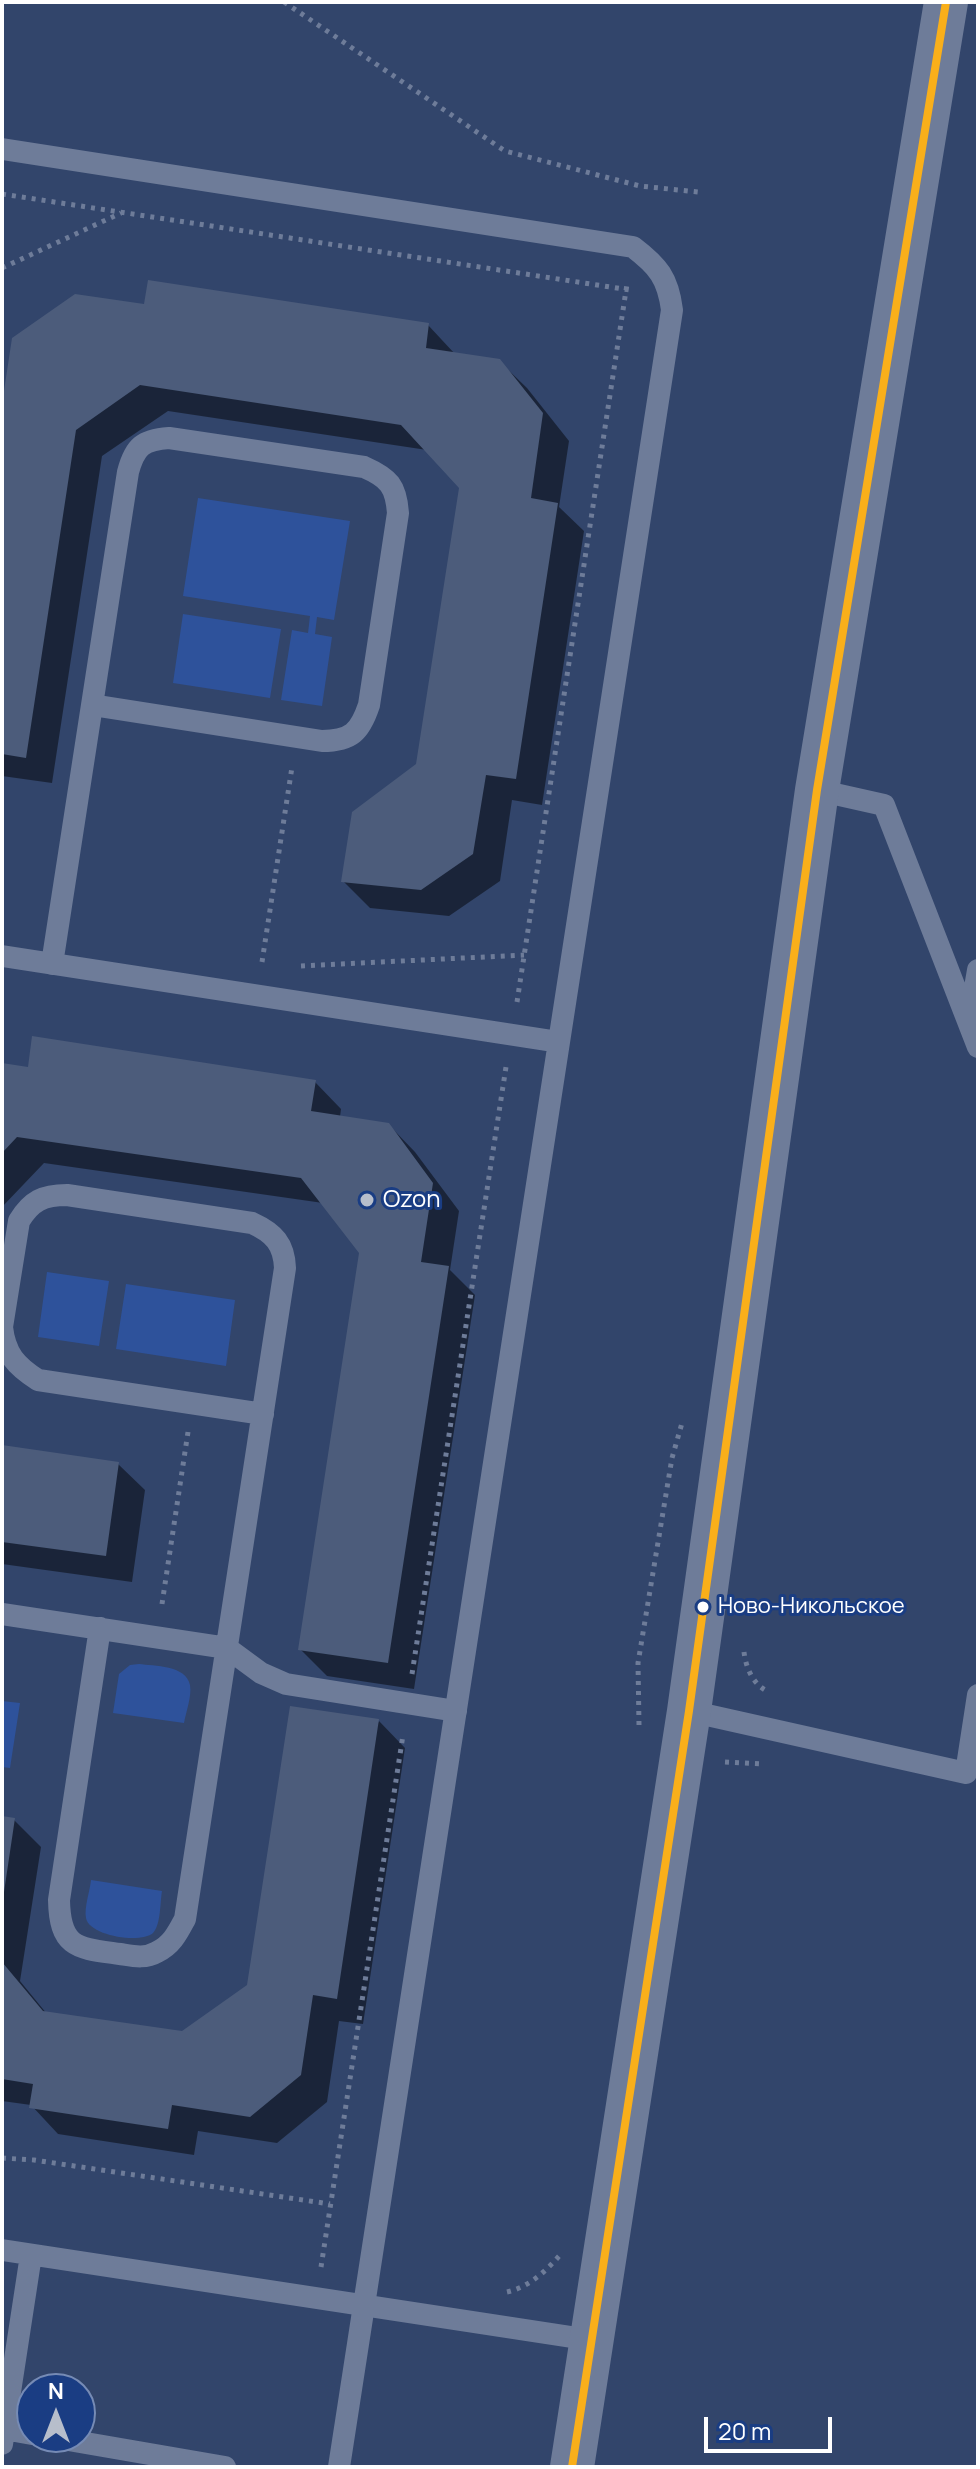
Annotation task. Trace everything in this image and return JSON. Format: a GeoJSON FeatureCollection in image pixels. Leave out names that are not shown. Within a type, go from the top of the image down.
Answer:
{"type":"FeatureCollection","features":[{"type":"Feature","properties":{"kind":"street"},"geometry":{"type":"LineString","coordinates":[[572,2467],[689,1711],[817,790],[946,2]]}},
{"type":"Feature","properties":{"kind":"lane"},"geometry":{"type":"LineString","coordinates":[[2,149],[633,247],[655,264],[666,281],[671,297],[672,310],[339,2467]]}},
{"type":"Feature","properties":{"kind":"lane"},"geometry":{"type":"LineString","coordinates":[[52,964],[92,705],[128,472],[132,457],[139,447],[151,440],[169,438],[364,467],[382,475],[389,482],[397,496],[398,513],[369,705],[363,724],[352,734],[337,741],[92,705]]}},
{"type":"Feature","properties":{"kind":"lane"},"geometry":{"type":"LineString","coordinates":[[817,790],[884,805],[978,1047]]}},
{"type":"Feature","properties":{"kind":"lane"},"geometry":{"type":"LineString","coordinates":[[2,956],[559,1042]]}},
{"type":"Feature","properties":{"kind":"lane"},"geometry":{"type":"LineString","coordinates":[[969,1024],[978,970]]}},
{"type":"Feature","properties":{"kind":"lane"},"geometry":{"type":"LineString","coordinates":[[100,1628],[59,1900],[59,1920],[66,1934],[79,1948],[143,1957],[158,1952],[174,1940],[185,1919],[263,1414],[285,1268],[284,1253],[269,1230],[252,1223],[67,1195],[50,1195],[27,1208],[19,1221],[2,1327],[9,1355],[20,1368],[38,1380],[263,1414]]}},
{"type":"Feature","properties":{"kind":"lane"},"geometry":{"type":"LineString","coordinates":[[2,1614],[227,1648],[261,1673],[286,1684],[456,1711]]}},
{"type":"Feature","properties":{"kind":"lane"},"geometry":{"type":"LineString","coordinates":[[689,1711],[972,1776],[978,1695]]}},
{"type":"Feature","properties":{"kind":"lane"},"geometry":{"type":"LineString","coordinates":[[2,2250],[591,2340]]}},
{"type":"Feature","properties":{"kind":"lane"},"geometry":{"type":"LineString","coordinates":[[3,2436],[31,2255]]}},
{"type":"Feature","properties":{"kind":"lane"},"geometry":{"type":"LineString","coordinates":[[96,2445],[225,2467]]}},
{"type":"Feature","properties":{"kind":"path"},"geometry":{"type":"LineString","coordinates":[[284,2],[505,151],[640,186],[698,192]]}},
{"type":"Feature","properties":{"kind":"path"},"geometry":{"type":"LineString","coordinates":[[2,194],[671,297]]}},
{"type":"Feature","properties":{"kind":"path"},"geometry":{"type":"LineString","coordinates":[[2,268],[122,212]]}},
{"type":"Feature","properties":{"kind":"path"},"geometry":{"type":"LineString","coordinates":[[326,2231],[633,247]]}},
{"type":"Feature","properties":{"kind":"path"},"geometry":{"type":"LineString","coordinates":[[257,995],[296,736]]}},
{"type":"Feature","properties":{"kind":"path"},"geometry":{"type":"LineString","coordinates":[[261,968],[524,955]]}},
{"type":"Feature","properties":{"kind":"path"},"geometry":{"type":"LineString","coordinates":[[157,1637],[192,1404]]}},
{"type":"Feature","properties":{"kind":"path"},"geometry":{"type":"LineString","coordinates":[[742,1641],[746,1667],[761,1689],[772,1694]]}},
{"type":"Feature","properties":{"kind":"path"},"geometry":{"type":"LineString","coordinates":[[721,1762],[776,1765]]}},
{"type":"Feature","properties":{"kind":"path"},"geometry":{"type":"LineString","coordinates":[[2,2158],[49,2162],[330,2204]]}},
{"type":"Feature","properties":{"kind":"shaded area"},"geometry":{"type":"Polygon","coordinates":[[[198,498],[350,521],[334,620],[317,617],[315,634],[332,637],[322,706],[281,700],[292,630],[308,633],[310,616],[183,596],[198,498]]]}},
{"type":"Feature","properties":{"kind":"shaded area"},"geometry":{"type":"Polygon","coordinates":[[[183,614],[281,629],[270,698],[173,683],[183,614]]]}},
{"type":"Feature","properties":{"kind":"shaded area"},"geometry":{"type":"Polygon","coordinates":[[[47,1272],[109,1281],[99,1346],[38,1337],[47,1272]]]}},
{"type":"Feature","properties":{"kind":"shaded area"},"geometry":{"type":"Polygon","coordinates":[[[126,1284],[235,1300],[226,1366],[116,1349],[126,1284]]]}},
{"type":"Feature","properties":{"kind":"shaded area"},"geometry":{"type":"Polygon","coordinates":[[[130,1665],[176,1670],[187,1678],[190,1694],[184,1723],[113,1713],[119,1674],[130,1665]]]}},
{"type":"Feature","properties":{"kind":"shaded area"},"geometry":{"type":"Polygon","coordinates":[[[2,1701],[20,1703],[10,1768],[2,1767],[2,1701]]]}},
{"type":"Feature","properties":{"kind":"shaded area"},"geometry":{"type":"Polygon","coordinates":[[[91,1880],[162,1891],[159,1919],[153,1933],[127,1938],[105,1934],[89,1924],[86,1904],[91,1880]]]}},
{"type":"Feature","properties":{"kind":"building"},"geometry":{"type":"Polygon","coordinates":[[[148,280],[429,323],[426,348],[500,359],[543,413],[531,498],[558,503],[516,779],[486,775],[473,854],[421,890],[341,882],[352,812],[416,764],[459,488],[401,425],[140,385],[76,430],[26,758],[2,754],[2,404],[12,338],[75,294],[144,304],[148,280]]]}},
{"type":"Feature","properties":{"kind":"building"},"geometry":{"type":"Polygon","coordinates":[[[32,1036],[316,1080],[311,1111],[389,1123],[433,1183],[421,1262],[449,1266],[388,1663],[298,1650],[359,1253],[301,1178],[17,1137],[2,1153],[2,1063],[28,1067],[32,1036]]]}},
{"type":"Feature","properties":{"kind":"building"},"geometry":{"type":"Polygon","coordinates":[[[2,1445],[119,1462],[106,1556],[2,1542],[2,1445]]]}},
{"type":"Feature","properties":{"kind":"building"},"geometry":{"type":"Polygon","coordinates":[[[290,1706],[379,1719],[337,1999],[313,1995],[301,2075],[250,2117],[172,2105],[168,2129],[29,2108],[33,2084],[2,2079],[2,1962],[43,2011],[182,2031],[247,1985],[290,1706]]]}},
{"type":"Feature","properties":{"kind":"building"},"geometry":{"type":"Polygon","coordinates":[[[2,1816],[15,1818],[4,1892],[2,1892],[2,1816]]]}},
{"type":"Feature","properties":{"kind":"transit line"},"geometry":{"type":"LineString","coordinates":[[572,2467],[689,1711],[817,790],[946,2]]}},
{"type":"Feature","properties":{"kind":"place","name":"Ozon"},"geometry":{"type":"Point","coordinates":[367,1200]}},
{"type":"Feature","properties":{"kind":"place","name":"Ново-Никольское"},"geometry":{"type":"Point","coordinates":[703,1607]}}]}
